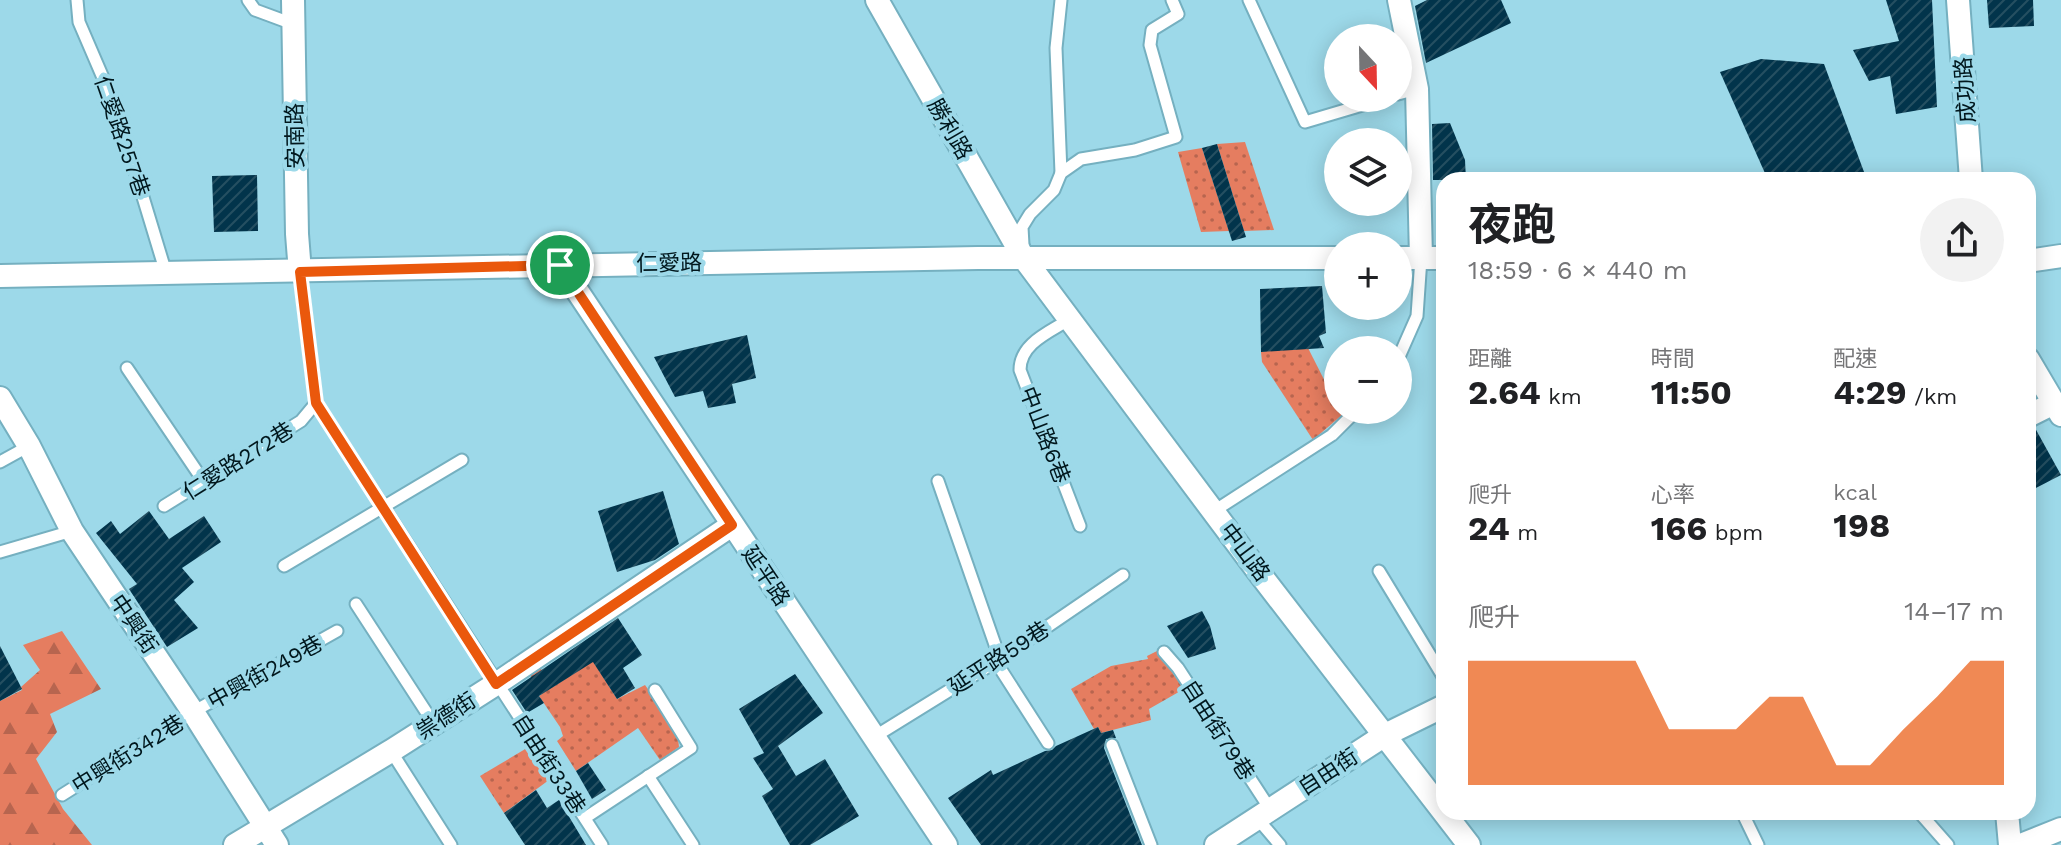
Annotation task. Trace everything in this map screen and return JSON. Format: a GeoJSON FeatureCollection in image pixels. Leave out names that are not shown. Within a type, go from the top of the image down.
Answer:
{"type":"FeatureCollection","features":[{"type":"Feature","properties":{"kind":"street","name":"安南路"},"geometry":{"type":"LineString","coordinates":[[293,0],[300,272]]}},
{"type":"Feature","properties":{"kind":"street","name":"勝利路"},"geometry":{"type":"LineString","coordinates":[[879,0],[1023,257]]}},
{"type":"Feature","properties":{"kind":"street"},"geometry":{"type":"LineString","coordinates":[[1399,0],[1401,24]]}},
{"type":"Feature","properties":{"kind":"street","name":"成功路"},"geometry":{"type":"LineString","coordinates":[[1958,0],[1970,172]]}},
{"type":"Feature","properties":{"kind":"street"},"geometry":{"type":"LineString","coordinates":[[1409,112],[1421,258]]}},
{"type":"Feature","properties":{"kind":"street"},"geometry":{"type":"LineString","coordinates":[[2036,260],[2061,256]]}},
{"type":"Feature","properties":{"kind":"street","name":"仁愛路"},"geometry":{"type":"LineString","coordinates":[[0,276],[1023,257],[1324,258]]}},
{"type":"Feature","properties":{"kind":"street","name":"中山路"},"geometry":{"type":"LineString","coordinates":[[1023,257],[1436,807]]}},
{"type":"Feature","properties":{"kind":"street"},"geometry":{"type":"LineString","coordinates":[[1412,258],[1436,258]]}},
{"type":"Feature","properties":{"kind":"street","name":"延平路"},"geometry":{"type":"LineString","coordinates":[[560,265],[946,845]]}},
{"type":"Feature","properties":{"kind":"street"},"geometry":{"type":"LineString","coordinates":[[2036,372],[2058,409],[2036,414]]}},
{"type":"Feature","properties":{"kind":"street","name":"中興街"},"geometry":{"type":"LineString","coordinates":[[0,398],[29,446],[72,531],[193,712],[271,836]]}},
{"type":"Feature","properties":{"kind":"street","name":"祟德街"},"geometry":{"type":"LineString","coordinates":[[235,845],[271,836],[391,751],[732,525]]}},
{"type":"Feature","properties":{"kind":"street","name":"自由街"},"geometry":{"type":"LineString","coordinates":[[1216,845],[1385,735],[1436,710]]}},
{"type":"Feature","properties":{"kind":"street","name":"中山路"},"geometry":{"type":"LineString","coordinates":[[1445,820],[1461,842]]}},
{"type":"Feature","properties":{"kind":"street"},"geometry":{"type":"LineString","coordinates":[[2008,820],[2010,845]]}},
{"type":"Feature","properties":{"kind":"street"},"geometry":{"type":"LineString","coordinates":[[2021,845],[2061,829]]}},
{"type":"Feature","properties":{"kind":"lane","name":"仁愛路257巷"},"geometry":{"type":"LineString","coordinates":[[77,0],[79,22],[116,108],[166,273]]}},
{"type":"Feature","properties":{"kind":"lane"},"geometry":{"type":"LineString","coordinates":[[248,0],[255,10],[293,24]]}},
{"type":"Feature","properties":{"kind":"lane"},"geometry":{"type":"LineString","coordinates":[[1023,257],[1022,227],[1030,214],[1054,190],[1061,173],[1056,48],[1061,0]]}},
{"type":"Feature","properties":{"kind":"lane"},"geometry":{"type":"LineString","coordinates":[[1061,173],[1081,159],[1135,150],[1176,137],[1150,45],[1152,30],[1178,14],[1172,0]]}},
{"type":"Feature","properties":{"kind":"lane"},"geometry":{"type":"LineString","coordinates":[[1249,0],[1305,122],[1339,112]]}},
{"type":"Feature","properties":{"kind":"lane"},"geometry":{"type":"LineString","coordinates":[[1408,336],[1417,316],[1421,258]]}},
{"type":"Feature","properties":{"kind":"lane"},"geometry":{"type":"LineString","coordinates":[[300,272],[316,403]]}},
{"type":"Feature","properties":{"kind":"lane","name":"中山路6巷"},"geometry":{"type":"LineString","coordinates":[[1070,319],[1029,346],[1020,358],[1020,370],[1080,526]]}},
{"type":"Feature","properties":{"kind":"lane"},"geometry":{"type":"LineString","coordinates":[[127,368],[204,482]]}},
{"type":"Feature","properties":{"kind":"lane","name":"仁愛路272巷"},"geometry":{"type":"LineString","coordinates":[[164,506],[301,421],[316,403]]}},
{"type":"Feature","properties":{"kind":"lane","name":"自由街33巷"},"geometry":{"type":"LineString","coordinates":[[316,403],[602,845]]}},
{"type":"Feature","properties":{"kind":"lane"},"geometry":{"type":"LineString","coordinates":[[1214,511],[1332,435],[1343,424]]}},
{"type":"Feature","properties":{"kind":"lane"},"geometry":{"type":"LineString","coordinates":[[0,462],[29,446]]}},
{"type":"Feature","properties":{"kind":"lane"},"geometry":{"type":"LineString","coordinates":[[284,566],[462,460]]}},
{"type":"Feature","properties":{"kind":"lane"},"geometry":{"type":"LineString","coordinates":[[938,481],[998,661],[1048,743]]}},
{"type":"Feature","properties":{"kind":"lane"},"geometry":{"type":"LineString","coordinates":[[0,552],[72,531]]}},
{"type":"Feature","properties":{"kind":"lane"},"geometry":{"type":"LineString","coordinates":[[1379,571],[1436,665]]}},
{"type":"Feature","properties":{"kind":"lane","name":"延平路59巷"},"geometry":{"type":"LineString","coordinates":[[873,738],[998,661],[1123,575]]}},
{"type":"Feature","properties":{"kind":"lane"},"geometry":{"type":"LineString","coordinates":[[356,604],[434,724]]}},
{"type":"Feature","properties":{"kind":"lane","name":"中興街249巷"},"geometry":{"type":"LineString","coordinates":[[193,712],[337,631]]}},
{"type":"Feature","properties":{"kind":"lane","name":"自由街79巷"},"geometry":{"type":"LineString","coordinates":[[1164,652],[1178,668],[1280,845]]}},
{"type":"Feature","properties":{"kind":"lane"},"geometry":{"type":"LineString","coordinates":[[585,818],[691,748],[655,690]]}},
{"type":"Feature","properties":{"kind":"lane","name":"中興街342巷"},"geometry":{"type":"LineString","coordinates":[[62,795],[193,712]]}},
{"type":"Feature","properties":{"kind":"lane"},"geometry":{"type":"LineString","coordinates":[[1112,745],[1151,845]]}},
{"type":"Feature","properties":{"kind":"lane"},"geometry":{"type":"LineString","coordinates":[[391,751],[451,845]]}},
{"type":"Feature","properties":{"kind":"lane"},"geometry":{"type":"LineString","coordinates":[[648,776],[693,845]]}},
{"type":"Feature","properties":{"kind":"lane"},"geometry":{"type":"LineString","coordinates":[[1746,820],[1758,845]]}},
{"type":"Feature","properties":{"kind":"lane"},"geometry":{"type":"LineString","coordinates":[[1926,820],[1948,845]]}},
{"type":"Feature","properties":{"kind":"green space"},"geometry":{"type":"Polygon","coordinates":[[[1245,142],[1274,230],[1244,231],[1217,144],[1245,142]]]}},
{"type":"Feature","properties":{"kind":"green space"},"geometry":{"type":"Polygon","coordinates":[[[1202,148],[1229,231],[1201,232],[1178,152],[1202,148]]]}},
{"type":"Feature","properties":{"kind":"green space"},"geometry":{"type":"Polygon","coordinates":[[[1306,344],[1324,380],[1324,424],[1332,424],[1313,440],[1262,362],[1261,352],[1306,344]]]}},
{"type":"Feature","properties":{"kind":"green space"},"geometry":{"type":"Polygon","coordinates":[[[62,631],[101,689],[50,714],[57,732],[36,759],[63,809],[92,845],[0,845],[0,701],[22,690],[21,687],[40,670],[23,645],[62,631]]]}},
{"type":"Feature","properties":{"kind":"green space"},"geometry":{"type":"Polygon","coordinates":[[[1157,651],[1184,689],[1149,709],[1151,720],[1101,733],[1098,727],[1094,729],[1071,689],[1111,666],[1148,659],[1147,656],[1157,651]]]}},
{"type":"Feature","properties":{"kind":"green space"},"geometry":{"type":"Polygon","coordinates":[[[593,661],[617,699],[645,685],[677,730],[679,747],[660,760],[638,728],[576,771],[557,741],[563,736],[560,727],[539,696],[542,694],[528,672],[539,666],[553,687],[593,661]]]}},
{"type":"Feature","properties":{"kind":"green space"},"geometry":{"type":"Polygon","coordinates":[[[527,748],[549,780],[504,813],[480,776],[527,748]]]}},
{"type":"Feature","properties":{"kind":"building"},"geometry":{"type":"Polygon","coordinates":[[[1427,0],[1501,0],[1511,23],[1426,63],[1415,6],[1427,0]]]}},
{"type":"Feature","properties":{"kind":"building"},"geometry":{"type":"Polygon","coordinates":[[[1886,0],[1932,0],[1937,107],[1896,114],[1890,76],[1869,81],[1853,50],[1899,41],[1886,0]]]}},
{"type":"Feature","properties":{"kind":"building"},"geometry":{"type":"Polygon","coordinates":[[[1987,0],[2033,0],[2034,26],[1989,28],[1987,0]]]}},
{"type":"Feature","properties":{"kind":"building"},"geometry":{"type":"Polygon","coordinates":[[[1761,59],[1824,64],[1864,172],[1764,172],[1720,72],[1761,59]]]}},
{"type":"Feature","properties":{"kind":"building"},"geometry":{"type":"Polygon","coordinates":[[[1450,123],[1465,160],[1466,172],[1436,172],[1436,180],[1433,180],[1432,124],[1450,123]]]}},
{"type":"Feature","properties":{"kind":"building"},"geometry":{"type":"Polygon","coordinates":[[[1217,144],[1246,237],[1232,241],[1202,148],[1217,144]]]}},
{"type":"Feature","properties":{"kind":"building"},"geometry":{"type":"Polygon","coordinates":[[[257,175],[258,231],[214,232],[212,176],[257,175]]]}},
{"type":"Feature","properties":{"kind":"building"},"geometry":{"type":"Polygon","coordinates":[[[1322,286],[1326,333],[1319,336],[1324,348],[1261,352],[1260,289],[1322,286]]]}},
{"type":"Feature","properties":{"kind":"building"},"geometry":{"type":"Polygon","coordinates":[[[747,335],[756,378],[732,384],[736,403],[708,408],[703,391],[675,397],[654,357],[747,335]]]}},
{"type":"Feature","properties":{"kind":"building"},"geometry":{"type":"Polygon","coordinates":[[[2036,430],[2061,475],[2036,488],[2036,430]]]}},
{"type":"Feature","properties":{"kind":"building"},"geometry":{"type":"Polygon","coordinates":[[[663,491],[679,544],[655,560],[617,572],[598,511],[663,491]]]}},
{"type":"Feature","properties":{"kind":"building"},"geometry":{"type":"Polygon","coordinates":[[[149,511],[169,539],[204,516],[221,542],[182,568],[194,582],[174,600],[198,628],[167,647],[129,589],[137,584],[96,533],[111,521],[120,534],[149,511]]]}},
{"type":"Feature","properties":{"kind":"building"},"geometry":{"type":"Polygon","coordinates":[[[1202,611],[1216,649],[1188,658],[1167,626],[1202,611]]]}},
{"type":"Feature","properties":{"kind":"building"},"geometry":{"type":"Polygon","coordinates":[[[618,618],[642,655],[623,668],[635,688],[617,699],[593,662],[539,696],[544,703],[527,713],[512,690],[618,618]]]}},
{"type":"Feature","properties":{"kind":"building"},"geometry":{"type":"Polygon","coordinates":[[[0,646],[22,689],[0,701],[0,646]]]}},
{"type":"Feature","properties":{"kind":"building"},"geometry":{"type":"Polygon","coordinates":[[[795,674],[823,713],[778,746],[796,776],[825,759],[859,816],[810,845],[790,845],[762,796],[773,789],[753,758],[764,753],[739,709],[795,674]]]}},
{"type":"Feature","properties":{"kind":"building"},"geometry":{"type":"Polygon","coordinates":[[[1098,727],[1101,733],[1113,730],[1116,738],[1106,739],[1104,748],[1142,845],[981,845],[948,798],[991,770],[993,775],[1098,727]]]}},
{"type":"Feature","properties":{"kind":"building"},"geometry":{"type":"Polygon","coordinates":[[[588,763],[606,790],[592,799],[576,771],[588,763]]]}},
{"type":"Feature","properties":{"kind":"building"},"geometry":{"type":"Polygon","coordinates":[[[536,790],[547,808],[559,800],[586,845],[525,845],[504,813],[536,790]]]}},
{"type":"Feature","properties":{"kind":"route"},"geometry":{"type":"LineString","coordinates":[[560,265],[732,525],[496,684],[316,403],[300,272],[560,265]]}}]}
